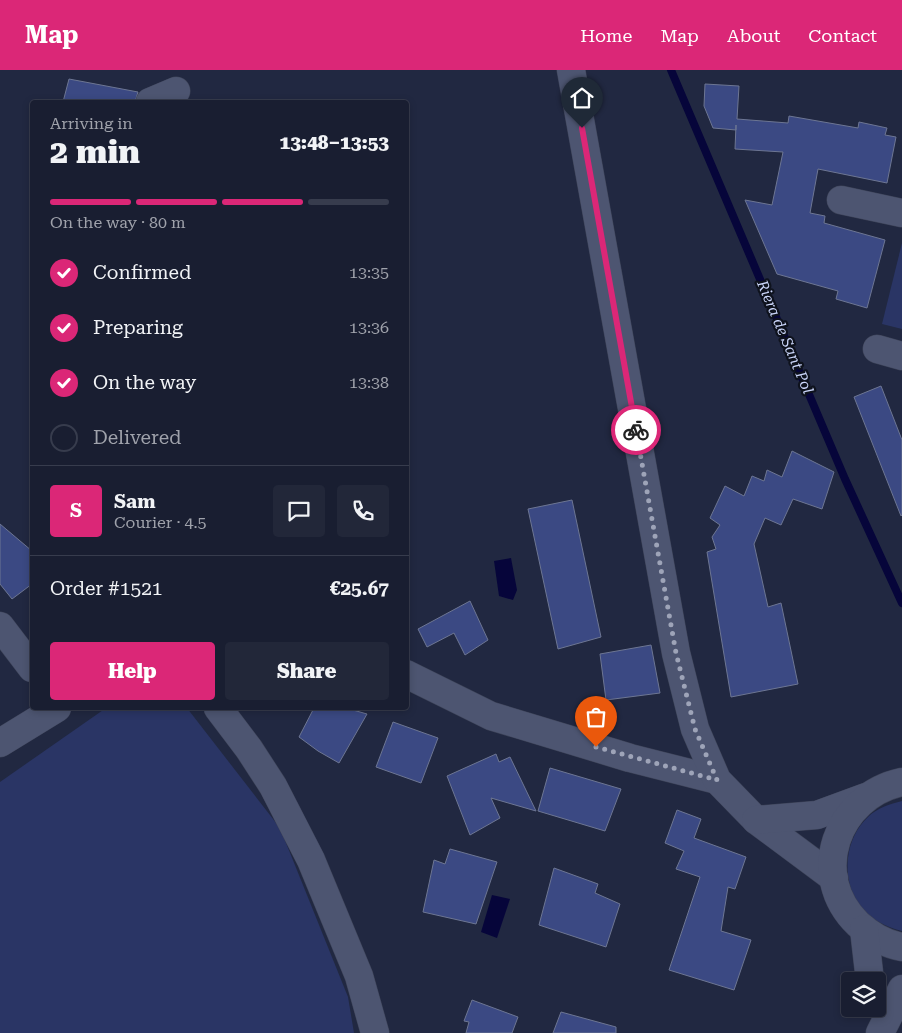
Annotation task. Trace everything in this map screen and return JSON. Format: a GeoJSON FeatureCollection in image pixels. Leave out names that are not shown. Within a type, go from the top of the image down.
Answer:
{"type":"FeatureCollection","features":[{"type":"Feature","properties":{"kind":"street"},"geometry":{"type":"LineString","coordinates":[[572,70],[676,653],[695,729],[717,780],[756,820],[834,878]]}},
{"type":"Feature","properties":{"kind":"street"},"geometry":{"type":"LineString","coordinates":[[154,100],[176,90]]}},
{"type":"Feature","properties":{"kind":"street"},"geometry":{"type":"LineString","coordinates":[[841,200],[902,213]]}},
{"type":"Feature","properties":{"kind":"street"},"geometry":{"type":"LineString","coordinates":[[0,626],[30,665]]}},
{"type":"Feature","properties":{"kind":"street"},"geometry":{"type":"LineString","coordinates":[[409,675],[491,716],[630,758],[717,780]]}},
{"type":"Feature","properties":{"kind":"street"},"geometry":{"type":"LineString","coordinates":[[0,743],[54,710]]}},
{"type":"Feature","properties":{"kind":"street"},"geometry":{"type":"LineString","coordinates":[[220,710],[249,749],[273,786],[311,860],[359,976],[375,1033]]}},
{"type":"Feature","properties":{"kind":"street"},"geometry":{"type":"LineString","coordinates":[[756,820],[817,815],[866,797],[884,787],[902,782]]}},
{"type":"Feature","properties":{"kind":"street"},"geometry":{"type":"LineString","coordinates":[[866,797],[850,813],[838,833],[833,855],[834,878],[844,907],[853,919],[864,929],[886,942],[902,947]]}},
{"type":"Feature","properties":{"kind":"street"},"geometry":{"type":"LineString","coordinates":[[864,929],[869,972]]}},
{"type":"Feature","properties":{"kind":"street"},"geometry":{"type":"LineString","coordinates":[[880,1033],[902,989]]}},
{"type":"Feature","properties":{"kind":"street"},"geometry":{"type":"LineString","coordinates":[[873,1017],[874,1033]]}},
{"type":"Feature","properties":{"kind":"shaded area"},"geometry":{"type":"Polygon","coordinates":[[[902,243],[902,329],[882,324],[902,243]]]}},
{"type":"Feature","properties":{"kind":"shaded area"},"geometry":{"type":"Polygon","coordinates":[[[511,558],[517,590],[513,600],[499,596],[494,561],[511,558]]]}},
{"type":"Feature","properties":{"kind":"shaded area"},"geometry":{"type":"Polygon","coordinates":[[[103,710],[189,710],[280,828],[348,997],[354,1033],[0,1033],[0,782],[103,710]]]}},
{"type":"Feature","properties":{"kind":"shaded area"},"geometry":{"type":"Polygon","coordinates":[[[902,801],[902,931],[877,921],[858,903],[849,882],[848,858],[854,836],[868,817],[875,811],[902,801]]]}},
{"type":"Feature","properties":{"kind":"shaded area"},"geometry":{"type":"Polygon","coordinates":[[[492,895],[510,899],[497,938],[481,932],[492,895]]]}},
{"type":"Feature","properties":{"kind":"building"},"geometry":{"type":"Polygon","coordinates":[[[69,79],[138,92],[136,100],[64,100],[69,79]]]}},
{"type":"Feature","properties":{"kind":"building"},"geometry":{"type":"Polygon","coordinates":[[[705,84],[739,86],[737,119],[788,123],[789,116],[858,128],[859,122],[887,128],[885,135],[896,137],[887,183],[818,169],[810,213],[825,216],[824,223],[885,240],[867,308],[836,299],[838,291],[777,274],[745,200],[772,205],[783,152],[735,149],[736,130],[713,128],[704,106],[705,84]]]}},
{"type":"Feature","properties":{"kind":"building"},"geometry":{"type":"Polygon","coordinates":[[[881,386],[902,440],[901,516],[854,397],[881,386]]]}},
{"type":"Feature","properties":{"kind":"building"},"geometry":{"type":"Polygon","coordinates":[[[792,451],[834,472],[822,509],[793,499],[781,525],[765,518],[754,544],[768,607],[781,603],[798,684],[731,697],[707,552],[716,549],[712,537],[720,525],[710,518],[725,486],[744,496],[752,476],[764,481],[767,470],[782,477],[792,451]]]}},
{"type":"Feature","properties":{"kind":"building"},"geometry":{"type":"Polygon","coordinates":[[[572,500],[601,637],[558,649],[528,509],[572,500]]]}},
{"type":"Feature","properties":{"kind":"building"},"geometry":{"type":"Polygon","coordinates":[[[0,524],[30,549],[30,586],[12,599],[0,584],[0,524]]]}},
{"type":"Feature","properties":{"kind":"building"},"geometry":{"type":"Polygon","coordinates":[[[470,601],[488,640],[465,655],[454,633],[427,647],[418,629],[470,601]]]}},
{"type":"Feature","properties":{"kind":"building"},"geometry":{"type":"Polygon","coordinates":[[[651,645],[660,693],[606,700],[600,654],[651,645]]]}},
{"type":"Feature","properties":{"kind":"building"},"geometry":{"type":"Polygon","coordinates":[[[313,710],[353,710],[367,714],[339,763],[299,737],[313,710]]]}},
{"type":"Feature","properties":{"kind":"building"},"geometry":{"type":"Polygon","coordinates":[[[393,722],[438,738],[421,783],[376,767],[393,722]]]}},
{"type":"Feature","properties":{"kind":"building"},"geometry":{"type":"Polygon","coordinates":[[[496,754],[499,762],[510,757],[536,811],[491,798],[500,818],[470,835],[447,776],[496,754]]]}},
{"type":"Feature","properties":{"kind":"building"},"geometry":{"type":"Polygon","coordinates":[[[550,768],[621,789],[605,831],[538,811],[550,768]]]}},
{"type":"Feature","properties":{"kind":"building"},"geometry":{"type":"Polygon","coordinates":[[[677,810],[701,819],[694,838],[746,857],[735,889],[728,887],[721,931],[751,940],[734,990],[669,970],[700,877],[676,869],[684,851],[665,843],[677,810]]]}},
{"type":"Feature","properties":{"kind":"building"},"geometry":{"type":"Polygon","coordinates":[[[450,849],[497,862],[476,924],[423,912],[434,860],[445,864],[450,849]]]}},
{"type":"Feature","properties":{"kind":"building"},"geometry":{"type":"Polygon","coordinates":[[[554,868],[598,884],[595,893],[620,904],[606,947],[539,925],[554,868]]]}},
{"type":"Feature","properties":{"kind":"building"},"geometry":{"type":"Polygon","coordinates":[[[472,1000],[518,1017],[512,1033],[466,1033],[469,1022],[464,1021],[472,1000]]]}},
{"type":"Feature","properties":{"kind":"building"},"geometry":{"type":"Polygon","coordinates":[[[561,1012],[616,1027],[616,1033],[553,1033],[561,1012]]]}},
{"type":"Feature","properties":{"kind":"waterway","name":"Riera de Sant Pol"},"geometry":{"type":"LineString","coordinates":[[671,70],[845,479],[902,603]]}},
{"type":"Feature","properties":{"kind":"way so far"},"geometry":{"type":"LineString","coordinates":[[596,747],[630,758],[717,780],[695,729],[676,653],[636,430]]}},
{"type":"Feature","properties":{"kind":"route"},"geometry":{"type":"LineString","coordinates":[[582,128],[636,430]]}}]}
